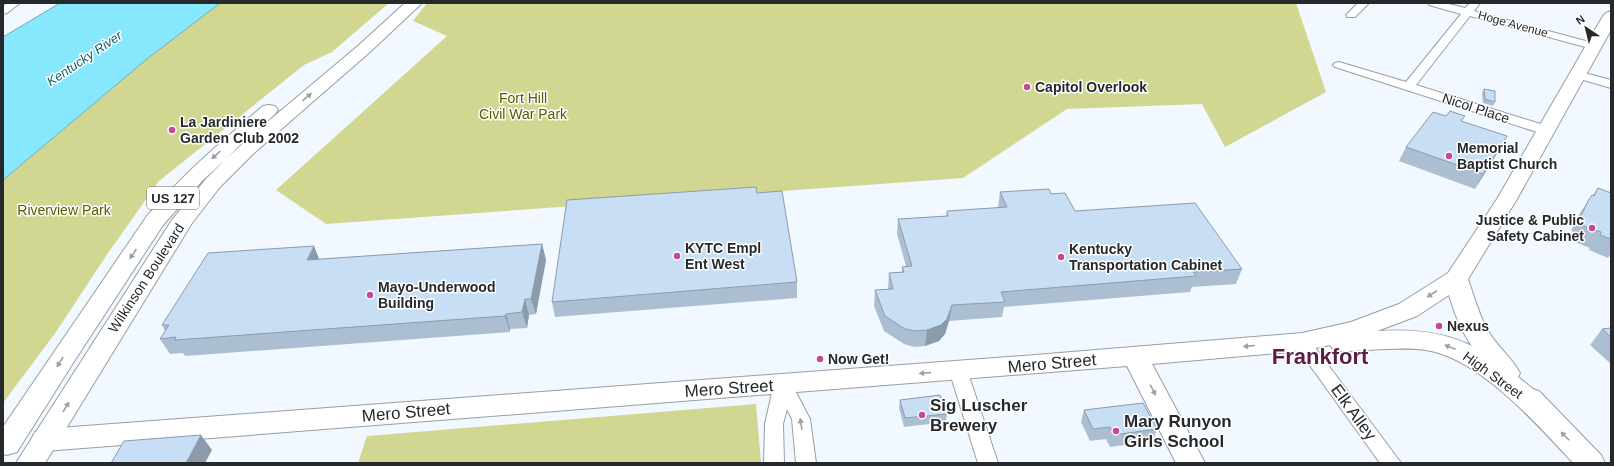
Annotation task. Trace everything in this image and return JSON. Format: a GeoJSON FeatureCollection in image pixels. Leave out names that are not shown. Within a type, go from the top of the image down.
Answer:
{"type":"FeatureCollection","features":[{"type":"Feature","properties":{"kind":"main road","name":"Wilkinson Boulevard"},"geometry":{"type":"LineString","coordinates":[[4,446],[169,202],[219,152],[334,57],[395,3]]}},
{"type":"Feature","properties":{"kind":"main road","name":"Wilkinson Boulevard"},"geometry":{"type":"LineString","coordinates":[[30,463],[170,241],[208,189],[247,149],[365,48],[414,3]]}},
{"type":"Feature","properties":{"kind":"main road"},"geometry":{"type":"LineString","coordinates":[[1456,279],[1506,199],[1611,16]]}},
{"type":"Feature","properties":{"kind":"main road","name":"Mero Street"},"geometry":{"type":"LineString","coordinates":[[4,446],[45,440],[783,384],[1302,342],[1354,330],[1408,310],[1456,279]]}},
{"type":"Feature","properties":{"kind":"main road","name":"High Street"},"geometry":{"type":"LineString","coordinates":[[1456,279],[1466,310],[1478,336],[1539,409],[1591,463]]}},
{"type":"Feature","properties":{"kind":"main road","name":"High Street"},"geometry":{"type":"LineString","coordinates":[[1302,342],[1415,340],[1439,343],[1464,353],[1476,360],[1539,409]]}},
{"type":"Feature","properties":{"kind":"main road"},"geometry":{"type":"LineString","coordinates":[[1135,356],[1191,463]]}},
{"type":"Feature","properties":{"kind":"street"},"geometry":{"type":"LineString","coordinates":[[3,11],[15,3]]}},
{"type":"Feature","properties":{"kind":"street"},"geometry":{"type":"LineString","coordinates":[[1351,15],[1364,3]]}},
{"type":"Feature","properties":{"kind":"street","name":"Hoge Avenue"},"geometry":{"type":"LineString","coordinates":[[1433,3],[1593,46]]}},
{"type":"Feature","properties":{"kind":"street"},"geometry":{"type":"LineString","coordinates":[[1408,87],[1475,3]]}},
{"type":"Feature","properties":{"kind":"street","name":"Nicol Place"},"geometry":{"type":"LineString","coordinates":[[1339,65],[1545,130]]}},
{"type":"Feature","properties":{"kind":"street"},"geometry":{"type":"LineString","coordinates":[[1577,75],[1611,84]]}},
{"type":"Feature","properties":{"kind":"street","name":"Elk Alley"},"geometry":{"type":"LineString","coordinates":[[1302,342],[1391,463]]}},
{"type":"Feature","properties":{"kind":"street"},"geometry":{"type":"LineString","coordinates":[[958,370],[988,463]]}},
{"type":"Feature","properties":{"kind":"street"},"geometry":{"type":"LineString","coordinates":[[774,463],[774,424],[783,384]]}},
{"type":"Feature","properties":{"kind":"street"},"geometry":{"type":"LineString","coordinates":[[783,384],[801,419],[806,463]]}},
{"type":"Feature","properties":{"kind":"green space","name":"Riverview Park"},"geometry":{"type":"Polygon","coordinates":[[[220,3],[389,3],[332,52],[304,65],[159,181],[106,256],[56,332],[3,403],[3,180],[147,59],[220,3]]]}},
{"type":"Feature","properties":{"kind":"green space","name":"Fort Hill Civil War Park"},"geometry":{"type":"Polygon","coordinates":[[[427,3],[1296,3],[1326,92],[1225,147],[1202,104],[1067,109],[963,178],[326,224],[276,190],[447,36],[413,21],[427,3]]]}},
{"type":"Feature","properties":{"kind":"green space"},"geometry":{"type":"Polygon","coordinates":[[[756,404],[761,463],[358,463],[367,436],[756,404]]]}},
{"type":"Feature","properties":{"kind":"water","name":"Kentucky River"},"geometry":{"type":"Polygon","coordinates":[[[60,3],[220,3],[147,59],[3,180],[3,37],[60,3]]]}},
{"type":"Feature","properties":{"kind":"building"},"geometry":{"type":"Polygon","coordinates":[[[1484,89],[1495,91],[1495,102],[1485,99],[1484,89]]]}},
{"type":"Feature","properties":{"kind":"building","name":"Memorial Baptist Church"},"geometry":{"type":"Polygon","coordinates":[[[1450,111],[1465,116],[1461,121],[1507,136],[1483,174],[1406,147],[1433,112],[1446,116],[1450,111]]]}},
{"type":"Feature","properties":{"kind":"building","name":"KYTC Empl Ent West"},"geometry":{"type":"Polygon","coordinates":[[[756,187],[757,193],[782,191],[797,282],[552,302],[567,200],[756,187]]]}},
{"type":"Feature","properties":{"kind":"building"},"geometry":{"type":"Polygon","coordinates":[[[1598,188],[1611,193],[1611,239],[1600,235],[1601,232],[1581,225],[1584,217],[1581,216],[1588,201],[1592,195],[1594,196],[1598,188]]]}},
{"type":"Feature","properties":{"kind":"building","name":"Kentucky Transportation Cabinet"},"geometry":{"type":"Polygon","coordinates":[[[1049,189],[1051,194],[1065,193],[1075,211],[1195,203],[1242,269],[1193,272],[1196,276],[1001,292],[1005,302],[952,305],[947,319],[941,325],[927,330],[915,331],[905,329],[885,316],[875,290],[893,289],[889,273],[904,272],[902,267],[912,266],[898,219],[948,216],[947,211],[1007,207],[1000,192],[1049,189]]]}},
{"type":"Feature","properties":{"kind":"building","name":"Mayo-Underwood Building"},"geometry":{"type":"Polygon","coordinates":[[[542,244],[531,299],[525,299],[522,312],[506,314],[505,316],[175,340],[176,337],[160,339],[169,325],[162,325],[208,253],[314,246],[307,260],[542,244]]]}},
{"type":"Feature","properties":{"kind":"building"},"geometry":{"type":"Polygon","coordinates":[[[1611,328],[1611,337],[1602,329],[1611,328]]]}},
{"type":"Feature","properties":{"kind":"building"},"geometry":{"type":"Polygon","coordinates":[[[940,395],[947,414],[905,418],[900,400],[940,395]]]}},
{"type":"Feature","properties":{"kind":"building"},"geometry":{"type":"Polygon","coordinates":[[[1143,403],[1157,429],[1114,435],[1110,427],[1093,429],[1084,410],[1143,403]]]}},
{"type":"Feature","properties":{"kind":"building"},"geometry":{"type":"Polygon","coordinates":[[[201,435],[186,463],[111,463],[124,441],[201,435]]]}},
{"type":"Feature","properties":{"kind":"place","name":"Capitol Overlook"},"geometry":{"type":"Point","coordinates":[1027,87]}},
{"type":"Feature","properties":{"kind":"place","name":"La Jardiniere Garden Club 2002"},"geometry":{"type":"Point","coordinates":[172,130]}},
{"type":"Feature","properties":{"kind":"place","name":"Memorial Baptist Church"},"geometry":{"type":"Point","coordinates":[1449,156]}},
{"type":"Feature","properties":{"kind":"place","name":"Justice & Public Safety Cabinet"},"geometry":{"type":"Point","coordinates":[1592,228]}},
{"type":"Feature","properties":{"kind":"place","name":"KYTC Empl Ent West"},"geometry":{"type":"Point","coordinates":[677,256]}},
{"type":"Feature","properties":{"kind":"place","name":"Kentucky Transportation Cabinet"},"geometry":{"type":"Point","coordinates":[1061,257]}},
{"type":"Feature","properties":{"kind":"place","name":"Mayo-Underwood Building"},"geometry":{"type":"Point","coordinates":[370,295]}},
{"type":"Feature","properties":{"kind":"place","name":"Nexus"},"geometry":{"type":"Point","coordinates":[1439,326]}},
{"type":"Feature","properties":{"kind":"place","name":"Now Get!"},"geometry":{"type":"Point","coordinates":[820,359]}},
{"type":"Feature","properties":{"kind":"place","name":"Sig Luscher Brewery"},"geometry":{"type":"Point","coordinates":[922,415]}},
{"type":"Feature","properties":{"kind":"place","name":"Mary Runyon Girls School"},"geometry":{"type":"Point","coordinates":[1116,431]}},
{"type":"Feature","properties":{"kind":"district","name":"Frankfort"},"geometry":{"type":"Point","coordinates":[1320,356]}}]}
